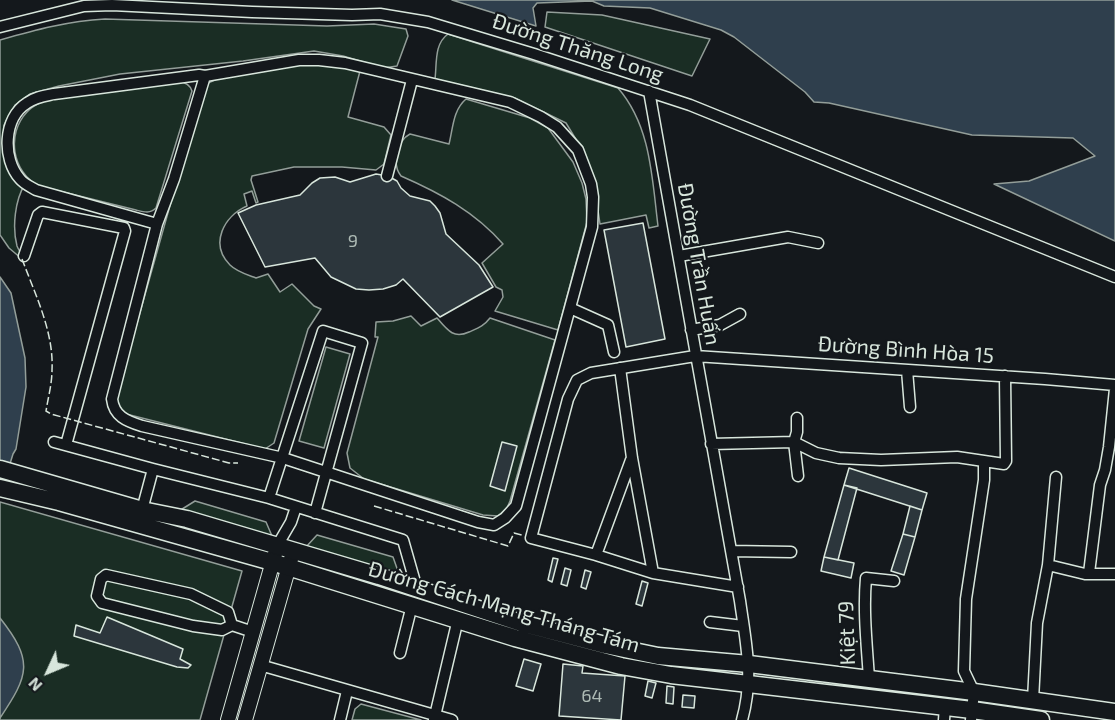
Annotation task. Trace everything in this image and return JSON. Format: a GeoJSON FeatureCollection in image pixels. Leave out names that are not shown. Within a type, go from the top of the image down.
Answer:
{"type":"FeatureCollection","features":[{"type":"Feature","properties":{"kind":"highway","name":"Đường Cách Mạng Tháng Tám"},"geometry":{"type":"LineString","coordinates":[[5,470],[142,510],[187,519],[274,554]]}},
{"type":"Feature","properties":{"kind":"highway","name":"Đường Cách Mạng Tháng Tám"},"geometry":{"type":"LineString","coordinates":[[2,489],[274,554],[415,597],[605,645],[658,656],[749,664],[1115,712]]}},
{"type":"Feature","properties":{"kind":"highway","name":"Đường Cách Mạng Tháng Tám"},"geometry":{"type":"LineString","coordinates":[[415,597],[458,619],[515,638],[621,666],[945,714],[1041,720]]}},
{"type":"Feature","properties":{"kind":"main road"},"geometry":{"type":"LineString","coordinates":[[228,720],[274,554]]}},
{"type":"Feature","properties":{"kind":"main road"},"geometry":{"type":"LineString","coordinates":[[245,720],[291,559]]}},
{"type":"Feature","properties":{"kind":"street","name":"Đường Thăng Long"},"geometry":{"type":"LineString","coordinates":[[0,27],[84,6],[112,5],[352,15],[380,14],[445,27],[690,105],[1115,277]]}},
{"type":"Feature","properties":{"kind":"street"},"geometry":{"type":"LineString","coordinates":[[158,224],[36,190],[20,179],[13,168],[7,140],[9,128],[17,111],[38,97],[205,76],[299,60],[319,60],[345,63],[510,102],[557,127],[578,150],[591,184],[594,211],[590,236],[516,506],[494,525],[478,522],[283,458],[141,426],[116,413],[112,399],[158,224],[205,76]]}},
{"type":"Feature","properties":{"kind":"street"},"geometry":{"type":"LineString","coordinates":[[387,176],[412,80]]}},
{"type":"Feature","properties":{"kind":"street","name":"Đường Trần Huấn"},"geometry":{"type":"LineString","coordinates":[[649,92],[738,586],[749,664],[749,684],[742,720]]}},
{"type":"Feature","properties":{"kind":"street"},"geometry":{"type":"LineString","coordinates":[[24,256],[38,215],[42,212],[124,228],[125,231],[66,445]]}},
{"type":"Feature","properties":{"kind":"street"},"geometry":{"type":"LineString","coordinates":[[679,256],[788,237],[818,243]]}},
{"type":"Feature","properties":{"kind":"street"},"geometry":{"type":"LineString","coordinates":[[570,308],[608,325],[614,351]]}},
{"type":"Feature","properties":{"kind":"street"},"geometry":{"type":"LineString","coordinates":[[691,330],[720,325],[740,314]]}},
{"type":"Feature","properties":{"kind":"street"},"geometry":{"type":"LineString","coordinates":[[269,498],[323,331],[362,343],[315,513]]}},
{"type":"Feature","properties":{"kind":"street","name":"Đường Bình Hòa 15"},"geometry":{"type":"LineString","coordinates":[[596,555],[531,538],[568,399],[577,380],[591,373],[695,356],[1005,376],[1115,387]]}},
{"type":"Feature","properties":{"kind":"street"},"geometry":{"type":"LineString","coordinates":[[620,368],[632,458],[653,573]]}},
{"type":"Feature","properties":{"kind":"street"},"geometry":{"type":"LineString","coordinates":[[907,370],[910,407]]}},
{"type":"Feature","properties":{"kind":"street"},"geometry":{"type":"LineString","coordinates":[[711,444],[794,442],[816,453],[839,458],[881,460],[950,456],[1001,464],[1006,461],[1005,376]]}},
{"type":"Feature","properties":{"kind":"street"},"geometry":{"type":"LineString","coordinates":[[1089,573],[1100,484],[1106,470],[1115,387]]}},
{"type":"Feature","properties":{"kind":"street"},"geometry":{"type":"LineString","coordinates":[[797,418],[794,442],[798,476]]}},
{"type":"Feature","properties":{"kind":"street"},"geometry":{"type":"LineString","coordinates":[[54,442],[153,470],[269,498],[402,540],[415,597],[400,653]]}},
{"type":"Feature","properties":{"kind":"street"},"geometry":{"type":"LineString","coordinates":[[632,458],[596,555],[653,573],[738,586]]}},
{"type":"Feature","properties":{"kind":"street"},"geometry":{"type":"LineString","coordinates":[[972,715],[974,692],[964,671],[966,599],[984,480],[984,462]]}},
{"type":"Feature","properties":{"kind":"street"},"geometry":{"type":"LineString","coordinates":[[142,510],[153,470]]}},
{"type":"Feature","properties":{"kind":"street"},"geometry":{"type":"LineString","coordinates":[[1033,700],[1037,623],[1048,566],[1056,477]]}},
{"type":"Feature","properties":{"kind":"street"},"geometry":{"type":"LineString","coordinates":[[274,554],[291,522],[296,507]]}},
{"type":"Feature","properties":{"kind":"street"},"geometry":{"type":"LineString","coordinates":[[291,522],[291,559]]}},
{"type":"Feature","properties":{"kind":"street"},"geometry":{"type":"LineString","coordinates":[[731,551],[791,552]]}},
{"type":"Feature","properties":{"kind":"street"},"geometry":{"type":"LineString","coordinates":[[1048,566],[1084,574],[1115,574]]}},
{"type":"Feature","properties":{"kind":"street"},"geometry":{"type":"LineString","coordinates":[[232,625],[228,612],[190,594],[120,577],[106,575],[101,579],[98,596],[102,603],[193,626],[222,630],[232,625],[252,632]]}},
{"type":"Feature","properties":{"kind":"street","name":"Kiệt 79"},"geometry":{"type":"LineString","coordinates":[[869,679],[864,602],[866,578],[894,581]]}},
{"type":"Feature","properties":{"kind":"street"},"geometry":{"type":"LineString","coordinates":[[435,718],[458,619]]}},
{"type":"Feature","properties":{"kind":"street"},"geometry":{"type":"LineString","coordinates":[[710,622],[743,626]]}},
{"type":"Feature","properties":{"kind":"street"},"geometry":{"type":"LineString","coordinates":[[260,665],[435,718],[452,720]]}},
{"type":"Feature","properties":{"kind":"street"},"geometry":{"type":"LineString","coordinates":[[340,720],[347,691]]}},
{"type":"Feature","properties":{"kind":"green space"},"geometry":{"type":"Polygon","coordinates":[[[547,12],[602,15],[710,39],[692,76],[545,27],[547,12]]]}},
{"type":"Feature","properties":{"kind":"green space"},"geometry":{"type":"Polygon","coordinates":[[[105,19],[327,26],[374,24],[406,29],[408,36],[397,66],[384,68],[343,56],[314,51],[120,74],[30,94],[15,105],[4,125],[4,139],[25,184],[19,198],[15,222],[15,239],[22,259],[9,248],[0,235],[0,40],[39,29],[105,19]]]}},
{"type":"Feature","properties":{"kind":"green space"},"geometry":{"type":"Polygon","coordinates":[[[448,34],[618,88],[629,103],[644,136],[658,226],[649,228],[646,215],[600,224],[593,176],[583,151],[566,123],[515,98],[435,79],[438,48],[448,34]]]}},
{"type":"Feature","properties":{"kind":"green space"},"geometry":{"type":"Polygon","coordinates":[[[305,64],[334,64],[360,71],[348,117],[384,127],[391,135],[384,164],[376,170],[294,167],[252,176],[251,180],[258,202],[256,203],[252,191],[244,194],[247,206],[232,216],[222,231],[221,248],[230,265],[256,278],[268,274],[280,292],[292,284],[314,306],[321,309],[308,329],[274,443],[265,449],[126,414],[120,410],[116,398],[206,84],[219,78],[305,64]]]}},
{"type":"Feature","properties":{"kind":"green space"},"geometry":{"type":"Polygon","coordinates":[[[178,81],[186,84],[192,91],[154,210],[142,211],[39,186],[23,172],[15,152],[14,141],[20,121],[36,105],[47,99],[178,81]]]}},
{"type":"Feature","properties":{"kind":"green space"},"geometry":{"type":"Polygon","coordinates":[[[466,99],[530,118],[548,128],[573,162],[582,183],[586,199],[587,222],[558,330],[495,311],[503,297],[502,290],[496,287],[482,263],[503,244],[469,213],[429,189],[401,176],[398,171],[397,153],[402,141],[410,134],[449,144],[458,108],[466,99]]]}},
{"type":"Feature","properties":{"kind":"green space"},"geometry":{"type":"Polygon","coordinates":[[[411,316],[421,326],[437,318],[448,330],[459,335],[478,328],[490,318],[555,340],[510,501],[507,508],[498,516],[483,515],[364,479],[350,468],[347,453],[378,337],[375,337],[376,322],[393,321],[411,316]]]}},
{"type":"Feature","properties":{"kind":"green space"},"geometry":{"type":"Polygon","coordinates":[[[326,347],[350,354],[324,448],[299,441],[326,347]]]}},
{"type":"Feature","properties":{"kind":"green space"},"geometry":{"type":"Polygon","coordinates":[[[195,501],[266,522],[272,536],[179,511],[195,501]]]}},
{"type":"Feature","properties":{"kind":"green space"},"geometry":{"type":"Polygon","coordinates":[[[0,502],[242,571],[200,720],[0,720],[0,502]]]}},
{"type":"Feature","properties":{"kind":"green space"},"geometry":{"type":"Polygon","coordinates":[[[317,535],[393,557],[399,574],[306,547],[317,535]]]}},
{"type":"Feature","properties":{"kind":"green space"},"geometry":{"type":"Polygon","coordinates":[[[361,704],[421,720],[352,720],[355,709],[361,704]]]}},
{"type":"Feature","properties":{"kind":"water"},"geometry":{"type":"Polygon","coordinates":[[[452,0],[1115,0],[1115,241],[994,184],[1029,181],[1095,156],[1073,138],[972,135],[829,103],[814,102],[805,92],[734,37],[721,30],[650,8],[604,6],[592,1],[537,3],[533,8],[536,26],[452,0]]]}},
{"type":"Feature","properties":{"kind":"water"},"geometry":{"type":"Polygon","coordinates":[[[0,277],[11,293],[25,358],[26,387],[16,449],[0,496],[0,277]]]}},
{"type":"Feature","properties":{"kind":"water"},"geometry":{"type":"Polygon","coordinates":[[[0,618],[18,646],[23,657],[24,668],[17,690],[0,718],[0,618]]]}},
{"type":"Feature","properties":{"kind":"building"},"geometry":{"type":"Polygon","coordinates":[[[376,174],[388,176],[397,181],[410,196],[430,201],[440,213],[446,234],[479,265],[493,287],[440,317],[403,279],[396,285],[383,289],[356,289],[331,277],[315,258],[265,267],[238,213],[256,205],[300,195],[320,178],[335,177],[350,182],[376,174]]]}},
{"type":"Feature","properties":{"kind":"building"},"geometry":{"type":"Polygon","coordinates":[[[643,223],[665,339],[626,347],[604,230],[643,223]]]}},
{"type":"Feature","properties":{"kind":"building"},"geometry":{"type":"Polygon","coordinates":[[[502,442],[517,446],[505,491],[490,486],[502,442]]]}},
{"type":"Feature","properties":{"kind":"building"},"geometry":{"type":"Polygon","coordinates":[[[849,468],[927,493],[922,510],[844,485],[849,468]]]}},
{"type":"Feature","properties":{"kind":"building"},"geometry":{"type":"Polygon","coordinates":[[[844,485],[857,488],[838,560],[824,557],[844,485]]]}},
{"type":"Feature","properties":{"kind":"building"},"geometry":{"type":"Polygon","coordinates":[[[910,506],[922,510],[915,537],[903,534],[910,506]]]}},
{"type":"Feature","properties":{"kind":"building"},"geometry":{"type":"Polygon","coordinates":[[[903,534],[915,537],[904,575],[891,571],[903,534]]]}},
{"type":"Feature","properties":{"kind":"building"},"geometry":{"type":"Polygon","coordinates":[[[824,557],[854,563],[851,578],[821,571],[824,557]]]}},
{"type":"Feature","properties":{"kind":"building"},"geometry":{"type":"Polygon","coordinates":[[[553,558],[558,559],[552,582],[548,580],[553,558]]]}},
{"type":"Feature","properties":{"kind":"building"},"geometry":{"type":"Polygon","coordinates":[[[565,568],[571,570],[567,586],[561,584],[565,568]]]}},
{"type":"Feature","properties":{"kind":"building"},"geometry":{"type":"Polygon","coordinates":[[[585,570],[591,572],[586,589],[581,587],[585,570]]]}},
{"type":"Feature","properties":{"kind":"building"},"geometry":{"type":"Polygon","coordinates":[[[642,581],[648,583],[642,606],[636,604],[642,581]]]}},
{"type":"Feature","properties":{"kind":"building"},"geometry":{"type":"Polygon","coordinates":[[[107,617],[183,649],[180,659],[191,665],[188,668],[177,667],[74,636],[76,625],[100,633],[107,617]]]}},
{"type":"Feature","properties":{"kind":"building"},"geometry":{"type":"Polygon","coordinates":[[[524,659],[541,664],[533,691],[516,686],[524,659]]]}},
{"type":"Feature","properties":{"kind":"building"},"geometry":{"type":"Polygon","coordinates":[[[563,664],[583,666],[582,673],[625,676],[621,720],[559,716],[563,664]]]}},
{"type":"Feature","properties":{"kind":"building"},"geometry":{"type":"Polygon","coordinates":[[[648,681],[656,683],[652,698],[645,696],[648,681]]]}},
{"type":"Feature","properties":{"kind":"building"},"geometry":{"type":"Polygon","coordinates":[[[667,686],[674,687],[673,704],[666,703],[667,686]]]}},
{"type":"Feature","properties":{"kind":"building"},"geometry":{"type":"Polygon","coordinates":[[[683,695],[695,696],[694,708],[682,707],[683,695]]]}},
{"type":"Feature","properties":{"kind":"fence"},"geometry":{"type":"LineString","coordinates":[[22,259],[43,313],[50,342],[52,375],[46,411],[229,463],[238,463]]}},
{"type":"Feature","properties":{"kind":"fence"},"geometry":{"type":"LineString","coordinates":[[374,506],[508,546],[514,533],[522,535]]}}]}
